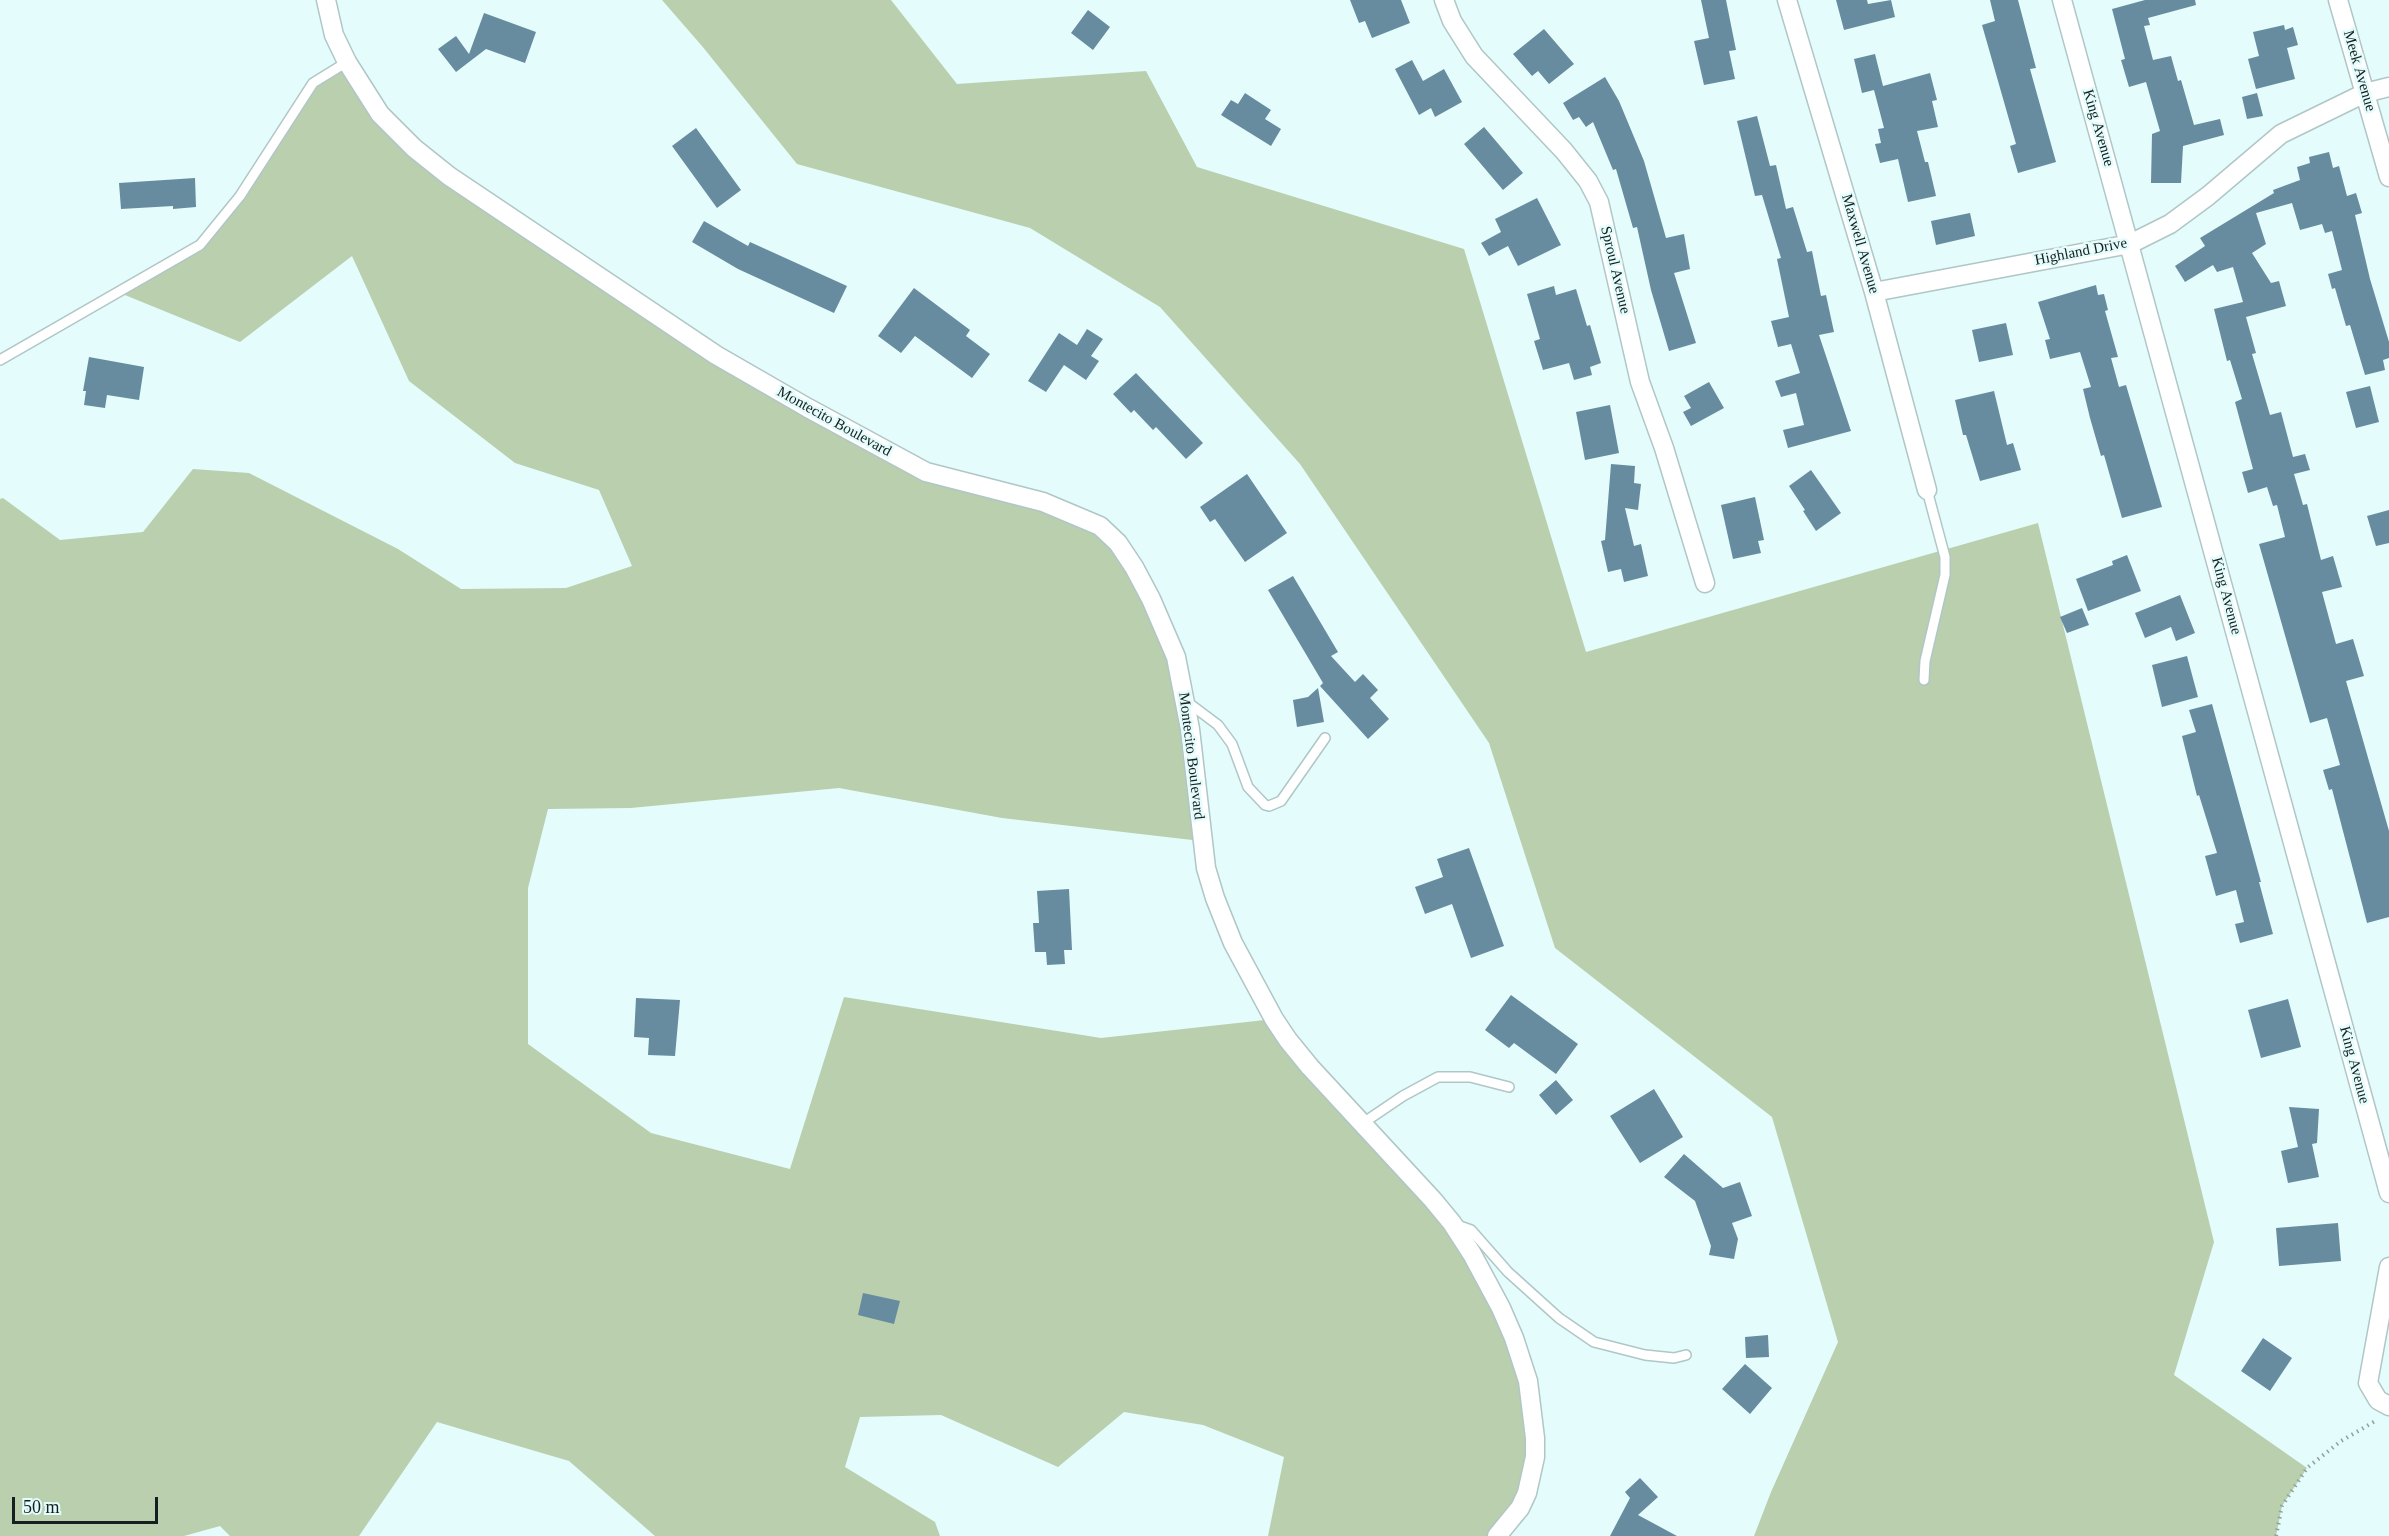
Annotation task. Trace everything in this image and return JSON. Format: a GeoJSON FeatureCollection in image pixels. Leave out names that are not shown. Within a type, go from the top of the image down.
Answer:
{"type":"FeatureCollection","features":[{"type":"Feature","properties":{"kind":"street","name":"Montecito Boulevard"},"geometry":{"type":"LineString","coordinates":[[326,0],[334,35],[347,62],[381,114],[414,148],[432,162],[716,356],[926,472],[1043,502],[1100,526],[1118,543],[1151,599],[1176,657],[1185,701],[1206,868],[1229,934],[1274,1019],[1288,1040],[1452,1223],[1472,1254],[1501,1308],[1523,1361],[1532,1404],[1535,1438],[1532,1476],[1520,1508],[1497,1536]]}},
{"type":"Feature","properties":{"kind":"street","name":"Sproul Avenue"},"geometry":{"type":"LineString","coordinates":[[1444,0],[1452,21],[1474,56],[1564,151],[1588,181],[1599,202],[1640,382],[1664,448],[1705,583]]}},
{"type":"Feature","properties":{"kind":"street","name":"Maxwell Avenue"},"geometry":{"type":"LineString","coordinates":[[1787,0],[1874,292],[1927,490]]}},
{"type":"Feature","properties":{"kind":"street","name":"King Avenue"},"geometry":{"type":"LineString","coordinates":[[2062,0],[2389,1193]]}},
{"type":"Feature","properties":{"kind":"street","name":"Meek Avenue"},"geometry":{"type":"LineString","coordinates":[[2338,0],[2389,177]]}},
{"type":"Feature","properties":{"kind":"street","name":"Highland Drive"},"geometry":{"type":"LineString","coordinates":[[1874,292],[2130,244],[2170,224],[2208,196],[2281,134],[2365,93],[2389,87]]}},
{"type":"Feature","properties":{"kind":"street"},"geometry":{"type":"LineString","coordinates":[[2384,1412],[2368,1383],[2389,1268]]}},
{"type":"Feature","properties":{"kind":"lane"},"geometry":{"type":"LineString","coordinates":[[0,360],[200,245],[240,196],[313,83],[347,62]]}},
{"type":"Feature","properties":{"kind":"lane"},"geometry":{"type":"LineString","coordinates":[[1924,680],[1924,661],[1945,575],[1945,557],[1927,490]]}},
{"type":"Feature","properties":{"kind":"lane"},"geometry":{"type":"LineString","coordinates":[[1185,701],[1218,725],[1232,744],[1248,787],[1265,805],[1269,806],[1281,801],[1325,738]]}},
{"type":"Feature","properties":{"kind":"lane"},"geometry":{"type":"LineString","coordinates":[[1364,1123],[1403,1096],[1438,1077],[1470,1077],[1509,1087]]}},
{"type":"Feature","properties":{"kind":"lane"},"geometry":{"type":"LineString","coordinates":[[1452,1223],[1472,1230],[1508,1272],[1559,1318],[1594,1342],[1645,1355],[1674,1358],[1686,1356]]}},
{"type":"Feature","properties":{"kind":"path"},"geometry":{"type":"LineString","coordinates":[[2276,1536],[2282,1506],[2307,1468],[2341,1441],[2384,1412]]}},
{"type":"Feature","properties":{"kind":"green space"},"geometry":{"type":"Polygon","coordinates":[[[662,0],[891,0],[957,84],[1146,71],[1197,167],[1464,249],[1586,652],[2038,523],[2214,1242],[2174,1375],[2307,1468],[2282,1506],[2276,1536],[1754,1536],[1771,1492],[1838,1342],[1772,1117],[1555,948],[1489,743],[1300,464],[1160,307],[1030,228],[797,164],[662,0]]]}},
{"type":"Feature","properties":{"kind":"green space"},"geometry":{"type":"Polygon","coordinates":[[[347,62],[414,148],[716,356],[926,472],[1100,526],[1166,634],[1201,841],[1002,818],[839,788],[631,808],[548,809],[528,888],[528,1044],[651,1133],[790,1169],[844,997],[1101,1038],[1274,1019],[1433,1200],[1514,1338],[1532,1476],[1495,1536],[1268,1536],[1284,1457],[1203,1425],[1124,1412],[1058,1467],[941,1415],[860,1417],[845,1467],[935,1522],[940,1536],[655,1536],[569,1461],[437,1422],[359,1536],[230,1536],[220,1526],[184,1536],[0,1536],[0,499],[3,498],[60,540],[143,532],[193,469],[249,473],[398,549],[461,589],[566,588],[632,566],[599,490],[515,463],[409,381],[352,256],[240,342],[120,293],[200,245],[240,196],[313,83],[347,62]]]}},
{"type":"Feature","properties":{"kind":"building"},"geometry":{"type":"Polygon","coordinates":[[[1350,0],[1401,0],[1410,23],[1372,38],[1365,21],[1359,23],[1350,0]]]}},
{"type":"Feature","properties":{"kind":"building"},"geometry":{"type":"Polygon","coordinates":[[[1701,0],[1726,0],[1736,50],[1729,51],[1735,79],[1704,85],[1694,41],[1709,38],[1701,0]]]}},
{"type":"Feature","properties":{"kind":"building"},"geometry":{"type":"Polygon","coordinates":[[[1836,0],[1867,0],[1868,4],[1891,0],[1895,17],[1844,30],[1836,0]]]}},
{"type":"Feature","properties":{"kind":"building"},"geometry":{"type":"Polygon","coordinates":[[[1990,0],[2018,0],[2036,68],[2030,69],[2056,162],[2018,173],[2010,146],[2016,144],[1982,25],[1995,21],[1990,0]]]}},
{"type":"Feature","properties":{"kind":"building"},"geometry":{"type":"Polygon","coordinates":[[[2145,0],[2195,0],[2196,5],[2148,18],[2150,25],[2144,26],[2153,60],[2171,56],[2178,81],[2181,80],[2194,125],[2220,119],[2224,135],[2183,146],[2181,183],[2151,183],[2152,134],[2160,131],[2146,82],[2129,87],[2121,60],[2125,59],[2112,9],[2145,0]]]}},
{"type":"Feature","properties":{"kind":"building"},"geometry":{"type":"Polygon","coordinates":[[[1088,10],[1110,27],[1093,50],[1071,33],[1088,10]]]}},
{"type":"Feature","properties":{"kind":"building"},"geometry":{"type":"Polygon","coordinates":[[[484,13],[536,32],[525,63],[486,49],[456,72],[438,49],[456,36],[469,54],[484,13]]]}},
{"type":"Feature","properties":{"kind":"building"},"geometry":{"type":"Polygon","coordinates":[[[2284,25],[2285,30],[2293,27],[2298,45],[2287,48],[2295,79],[2256,89],[2248,59],[2259,56],[2253,32],[2284,25]]]}},
{"type":"Feature","properties":{"kind":"building"},"geometry":{"type":"Polygon","coordinates":[[[1544,29],[1574,64],[1549,84],[1538,71],[1532,76],[1513,54],[1544,29]]]}},
{"type":"Feature","properties":{"kind":"building"},"geometry":{"type":"Polygon","coordinates":[[[1875,54],[1883,86],[1930,73],[1937,100],[1932,101],[1938,127],[1917,131],[1925,162],[1928,162],[1936,196],[1908,202],[1898,159],[1880,163],[1875,144],[1881,143],[1878,129],[1884,128],[1874,90],[1862,93],[1854,59],[1875,54]]]}},
{"type":"Feature","properties":{"kind":"building"},"geometry":{"type":"Polygon","coordinates":[[[1412,60],[1423,81],[1444,69],[1462,102],[1435,117],[1431,108],[1419,115],[1395,69],[1412,60]]]}},
{"type":"Feature","properties":{"kind":"building"},"geometry":{"type":"Polygon","coordinates":[[[1605,77],[1619,101],[1644,161],[1666,238],[1684,234],[1690,269],[1674,273],[1696,343],[1669,351],[1651,290],[1637,227],[1633,228],[1616,169],[1613,170],[1593,122],[1586,127],[1579,117],[1573,120],[1563,103],[1605,77]]]}},
{"type":"Feature","properties":{"kind":"building"},"geometry":{"type":"Polygon","coordinates":[[[1245,93],[1271,110],[1265,119],[1281,129],[1271,146],[1221,115],[1231,100],[1238,104],[1245,93]]]}},
{"type":"Feature","properties":{"kind":"building"},"geometry":{"type":"Polygon","coordinates":[[[2257,93],[2263,116],[2247,119],[2242,97],[2257,93]]]}},
{"type":"Feature","properties":{"kind":"building"},"geometry":{"type":"Polygon","coordinates":[[[1757,116],[1770,166],[1776,165],[1786,209],[1793,207],[1807,252],[1812,251],[1821,296],[1826,295],[1834,332],[1819,335],[1851,431],[1788,448],[1783,430],[1804,425],[1796,393],[1781,397],[1775,381],[1800,373],[1791,344],[1778,347],[1771,321],[1789,317],[1777,259],[1781,258],[1762,195],[1755,196],[1737,121],[1757,116]]]}},
{"type":"Feature","properties":{"kind":"building"},"geometry":{"type":"Polygon","coordinates":[[[1484,127],[1523,173],[1503,190],[1464,144],[1484,127]]]}},
{"type":"Feature","properties":{"kind":"building"},"geometry":{"type":"Polygon","coordinates":[[[696,128],[741,190],[717,208],[672,146],[696,128]]]}},
{"type":"Feature","properties":{"kind":"building"},"geometry":{"type":"Polygon","coordinates":[[[2329,152],[2333,168],[2339,166],[2347,196],[2356,193],[2362,213],[2355,215],[2370,279],[2389,342],[2389,358],[2383,360],[2385,370],[2365,375],[2350,325],[2346,326],[2335,288],[2332,289],[2328,274],[2342,270],[2332,231],[2325,233],[2322,224],[2300,230],[2292,203],[2256,213],[2266,244],[2252,253],[2271,283],[2279,281],[2286,306],[2246,317],[2256,353],[2252,354],[2270,415],[2281,412],[2293,457],[2305,454],[2310,470],[2294,474],[2303,505],[2307,504],[2321,560],[2333,556],[2342,587],[2322,592],[2336,644],[2353,639],[2364,676],[2346,681],[2389,831],[2389,917],[2367,923],[2332,789],[2329,790],[2323,770],[2340,765],[2327,718],[2310,723],[2259,544],[2285,537],[2277,505],[2273,506],[2267,487],[2248,493],[2242,472],[2253,469],[2235,402],[2242,399],[2230,360],[2227,361],[2214,309],[2243,302],[2233,267],[2217,272],[2213,265],[2185,282],[2175,266],[2205,246],[2200,238],[2274,193],[2273,190],[2300,180],[2297,167],[2310,163],[2309,157],[2329,152]]]}},
{"type":"Feature","properties":{"kind":"building"},"geometry":{"type":"Polygon","coordinates":[[[195,178],[196,207],[121,209],[119,183],[195,178]]]}},
{"type":"Feature","properties":{"kind":"building"},"geometry":{"type":"Polygon","coordinates":[[[1537,198],[1561,245],[1518,266],[1508,246],[1489,256],[1481,243],[1501,232],[1495,219],[1537,198]]]}},
{"type":"Feature","properties":{"kind":"building"},"geometry":{"type":"Polygon","coordinates":[[[1970,213],[1975,236],[1936,245],[1931,221],[1970,213]]]}},
{"type":"Feature","properties":{"kind":"building"},"geometry":{"type":"Polygon","coordinates":[[[704,221],[748,246],[750,242],[847,286],[834,313],[738,269],[692,242],[704,221]]]}},
{"type":"Feature","properties":{"kind":"building"},"geometry":{"type":"Polygon","coordinates":[[[2096,285],[2098,295],[2104,294],[2108,310],[2105,311],[2118,357],[2111,358],[2119,387],[2126,385],[2162,507],[2122,518],[2104,455],[2101,456],[2090,418],[2083,389],[2091,387],[2080,352],[2050,359],[2045,340],[2050,339],[2038,302],[2096,285]]]}},
{"type":"Feature","properties":{"kind":"building"},"geometry":{"type":"Polygon","coordinates":[[[1554,286],[1556,295],[1576,289],[1601,363],[1590,367],[1592,375],[1574,380],[1569,363],[1543,370],[1534,341],[1540,339],[1527,294],[1554,286]]]}},
{"type":"Feature","properties":{"kind":"building"},"geometry":{"type":"Polygon","coordinates":[[[914,288],[970,330],[966,336],[990,354],[972,378],[915,336],[901,353],[878,336],[914,288]]]}},
{"type":"Feature","properties":{"kind":"building"},"geometry":{"type":"Polygon","coordinates":[[[2006,323],[2013,355],[1979,362],[1972,330],[2006,323]]]}},
{"type":"Feature","properties":{"kind":"building"},"geometry":{"type":"Polygon","coordinates":[[[1087,329],[1103,339],[1091,356],[1099,361],[1086,380],[1064,365],[1046,392],[1028,381],[1059,333],[1077,345],[1087,329]]]}},
{"type":"Feature","properties":{"kind":"building"},"geometry":{"type":"Polygon","coordinates":[[[89,357],[144,367],[139,400],[107,395],[105,408],[84,405],[86,391],[83,391],[89,357]]]}},
{"type":"Feature","properties":{"kind":"building"},"geometry":{"type":"Polygon","coordinates":[[[1136,373],[1203,443],[1186,459],[1156,427],[1153,430],[1134,410],[1131,413],[1113,394],[1136,373]]]}},
{"type":"Feature","properties":{"kind":"building"},"geometry":{"type":"Polygon","coordinates":[[[1709,382],[1724,408],[1691,426],[1683,412],[1691,408],[1684,396],[1709,382]]]}},
{"type":"Feature","properties":{"kind":"building"},"geometry":{"type":"Polygon","coordinates":[[[2370,386],[2379,422],[2356,428],[2346,392],[2370,386]]]}},
{"type":"Feature","properties":{"kind":"building"},"geometry":{"type":"Polygon","coordinates":[[[1994,391],[2007,445],[2013,443],[2021,470],[1980,481],[1966,435],[1963,435],[1955,400],[1994,391]]]}},
{"type":"Feature","properties":{"kind":"building"},"geometry":{"type":"Polygon","coordinates":[[[1610,405],[1619,453],[1585,460],[1576,412],[1610,405]]]}},
{"type":"Feature","properties":{"kind":"building"},"geometry":{"type":"Polygon","coordinates":[[[1611,464],[1635,466],[1634,483],[1641,484],[1638,510],[1625,508],[1634,546],[1641,544],[1648,576],[1624,582],[1621,569],[1608,572],[1601,541],[1605,540],[1611,464]]]}},
{"type":"Feature","properties":{"kind":"building"},"geometry":{"type":"Polygon","coordinates":[[[1811,470],[1841,513],[1816,531],[1789,486],[1811,470]]]}},
{"type":"Feature","properties":{"kind":"building"},"geometry":{"type":"Polygon","coordinates":[[[1247,474],[1287,533],[1245,562],[1215,519],[1210,522],[1200,507],[1247,474]]]}},
{"type":"Feature","properties":{"kind":"building"},"geometry":{"type":"Polygon","coordinates":[[[1755,497],[1764,540],[1758,541],[1761,553],[1733,559],[1721,505],[1755,497]]]}},
{"type":"Feature","properties":{"kind":"building"},"geometry":{"type":"Polygon","coordinates":[[[2389,510],[2389,543],[2376,546],[2367,516],[2389,510]]]}},
{"type":"Feature","properties":{"kind":"building"},"geometry":{"type":"Polygon","coordinates":[[[2127,555],[2141,591],[2088,611],[2076,579],[2113,565],[2112,561],[2127,555]]]}},
{"type":"Feature","properties":{"kind":"building"},"geometry":{"type":"Polygon","coordinates":[[[1293,576],[1338,652],[1331,656],[1355,682],[1363,674],[1378,690],[1370,698],[1389,719],[1368,739],[1320,686],[1323,683],[1268,590],[1293,576]]]}},
{"type":"Feature","properties":{"kind":"building"},"geometry":{"type":"Polygon","coordinates":[[[2180,595],[2195,633],[2176,641],[2171,627],[2145,638],[2135,613],[2180,595]]]}},
{"type":"Feature","properties":{"kind":"building"},"geometry":{"type":"Polygon","coordinates":[[[2082,608],[2089,625],[2067,633],[2060,617],[2082,608]]]}},
{"type":"Feature","properties":{"kind":"building"},"geometry":{"type":"Polygon","coordinates":[[[2187,656],[2198,697],[2162,707],[2152,665],[2187,656]]]}},
{"type":"Feature","properties":{"kind":"building"},"geometry":{"type":"Polygon","coordinates":[[[1318,688],[1324,722],[1297,727],[1293,700],[1308,697],[1318,688]]]}},
{"type":"Feature","properties":{"kind":"building"},"geometry":{"type":"Polygon","coordinates":[[[2212,704],[2273,934],[2240,943],[2235,924],[2244,922],[2236,890],[2216,896],[2205,856],[2217,853],[2199,795],[2197,796],[2182,736],[2196,732],[2189,710],[2212,704]]]}},
{"type":"Feature","properties":{"kind":"building"},"geometry":{"type":"Polygon","coordinates":[[[1469,848],[1504,946],[1471,958],[1452,904],[1425,914],[1415,887],[1443,877],[1437,859],[1469,848]]]}},
{"type":"Feature","properties":{"kind":"building"},"geometry":{"type":"Polygon","coordinates":[[[1069,889],[1072,950],[1064,950],[1065,964],[1047,965],[1046,952],[1035,952],[1033,923],[1039,923],[1037,891],[1069,889]]]}},
{"type":"Feature","properties":{"kind":"building"},"geometry":{"type":"Polygon","coordinates":[[[1511,995],[1578,1044],[1556,1074],[1514,1043],[1509,1048],[1485,1030],[1511,995]]]}},
{"type":"Feature","properties":{"kind":"building"},"geometry":{"type":"Polygon","coordinates":[[[636,998],[680,1000],[675,1056],[648,1055],[649,1038],[634,1037],[636,998]]]}},
{"type":"Feature","properties":{"kind":"building"},"geometry":{"type":"Polygon","coordinates":[[[2288,999],[2301,1047],[2261,1058],[2248,1010],[2288,999]]]}},
{"type":"Feature","properties":{"kind":"building"},"geometry":{"type":"Polygon","coordinates":[[[1556,1080],[1573,1100],[1556,1115],[1539,1095],[1556,1080]]]}},
{"type":"Feature","properties":{"kind":"building"},"geometry":{"type":"Polygon","coordinates":[[[1654,1089],[1683,1137],[1640,1163],[1610,1116],[1654,1089]]]}},
{"type":"Feature","properties":{"kind":"building"},"geometry":{"type":"Polygon","coordinates":[[[2289,1107],[2319,1109],[2317,1143],[2312,1144],[2319,1177],[2288,1183],[2281,1151],[2298,1147],[2289,1107]]]}},
{"type":"Feature","properties":{"kind":"building"},"geometry":{"type":"Polygon","coordinates":[[[1684,1154],[1723,1188],[1740,1182],[1752,1216],[1732,1223],[1738,1239],[1734,1259],[1709,1255],[1711,1246],[1695,1201],[1664,1177],[1684,1154]]]}},
{"type":"Feature","properties":{"kind":"building"},"geometry":{"type":"Polygon","coordinates":[[[2338,1223],[2341,1261],[2279,1266],[2276,1228],[2338,1223]]]}},
{"type":"Feature","properties":{"kind":"building"},"geometry":{"type":"Polygon","coordinates":[[[863,1293],[900,1301],[894,1324],[858,1315],[863,1293]]]}},
{"type":"Feature","properties":{"kind":"building"},"geometry":{"type":"Polygon","coordinates":[[[1768,1335],[1769,1357],[1746,1358],[1745,1337],[1768,1335]]]}},
{"type":"Feature","properties":{"kind":"building"},"geometry":{"type":"Polygon","coordinates":[[[2263,1338],[2292,1358],[2270,1391],[2241,1371],[2263,1338]]]}},
{"type":"Feature","properties":{"kind":"building"},"geometry":{"type":"Polygon","coordinates":[[[1745,1364],[1772,1388],[1750,1414],[1722,1389],[1745,1364]]]}},
{"type":"Feature","properties":{"kind":"building"},"geometry":{"type":"Polygon","coordinates":[[[1640,1478],[1658,1497],[1638,1515],[1677,1536],[1610,1536],[1630,1498],[1625,1492],[1640,1478]]]}}]}
